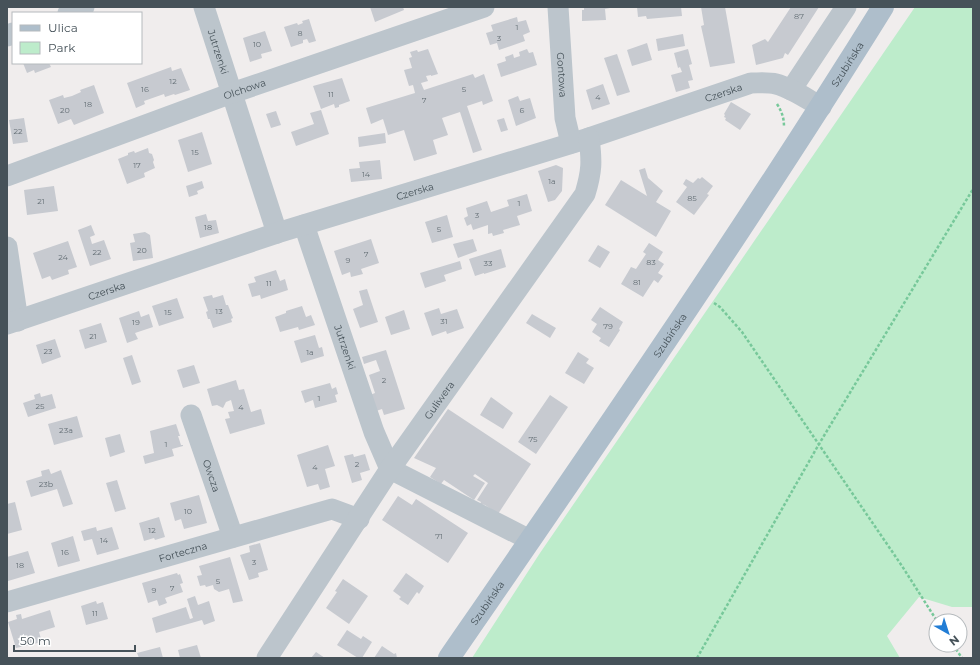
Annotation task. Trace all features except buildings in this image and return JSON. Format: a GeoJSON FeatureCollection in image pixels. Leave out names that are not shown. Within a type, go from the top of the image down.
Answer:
{"type":"FeatureCollection","features":[{"type":"Feature","properties":{"kind":"main road","name":"Szubińska"},"geometry":{"type":"LineString","coordinates":[[449,658],[698,292],[821,107],[883,7]]}},
{"type":"Feature","properties":{"kind":"street"},"geometry":{"type":"LineString","coordinates":[[71,12],[84,7]]}},
{"type":"Feature","properties":{"kind":"street","name":"Jutrzenki"},"geometry":{"type":"LineString","coordinates":[[204,7],[277,233]]}},
{"type":"Feature","properties":{"kind":"street","name":"Olchowa"},"geometry":{"type":"LineString","coordinates":[[7,176],[232,94],[484,7]]}},
{"type":"Feature","properties":{"kind":"street","name":"Gontowa"},"geometry":{"type":"LineString","coordinates":[[558,7],[565,118],[580,141]]}},
{"type":"Feature","properties":{"kind":"street"},"geometry":{"type":"LineString","coordinates":[[792,90],[846,7]]}},
{"type":"Feature","properties":{"kind":"street","name":"Czerska"},"geometry":{"type":"LineString","coordinates":[[13,322],[277,233],[580,141],[751,83],[766,82],[776,84],[792,90],[821,107]]}},
{"type":"Feature","properties":{"kind":"street","name":"Guliwera"},"geometry":{"type":"LineString","coordinates":[[267,658],[390,469],[585,194],[591,174],[592,158],[580,141]]}},
{"type":"Feature","properties":{"kind":"street","name":"Jutrzenki"},"geometry":{"type":"LineString","coordinates":[[304,225],[374,432],[390,469]]}},
{"type":"Feature","properties":{"kind":"street"},"geometry":{"type":"LineString","coordinates":[[7,247],[13,322]]}},
{"type":"Feature","properties":{"kind":"street","name":"Owcza"},"geometry":{"type":"LineString","coordinates":[[191,415],[233,537]]}},
{"type":"Feature","properties":{"kind":"street"},"geometry":{"type":"LineString","coordinates":[[390,469],[530,540]]}},
{"type":"Feature","properties":{"kind":"street","name":"Forteczna"},"geometry":{"type":"LineString","coordinates":[[7,602],[332,509],[358,519]]}},
{"type":"Feature","properties":{"kind":"path"},"geometry":{"type":"LineString","coordinates":[[697,658],[819,444],[973,189]]}},
{"type":"Feature","properties":{"kind":"path"},"geometry":{"type":"LineString","coordinates":[[698,292],[720,307],[742,332],[902,566],[932,613]]}},
{"type":"Feature","properties":{"kind":"green space"},"geometry":{"type":"Polygon","coordinates":[[[915,7],[973,7],[973,607],[952,607],[919,597],[887,636],[900,658],[472,658],[540,553],[915,7]]]}}]}
